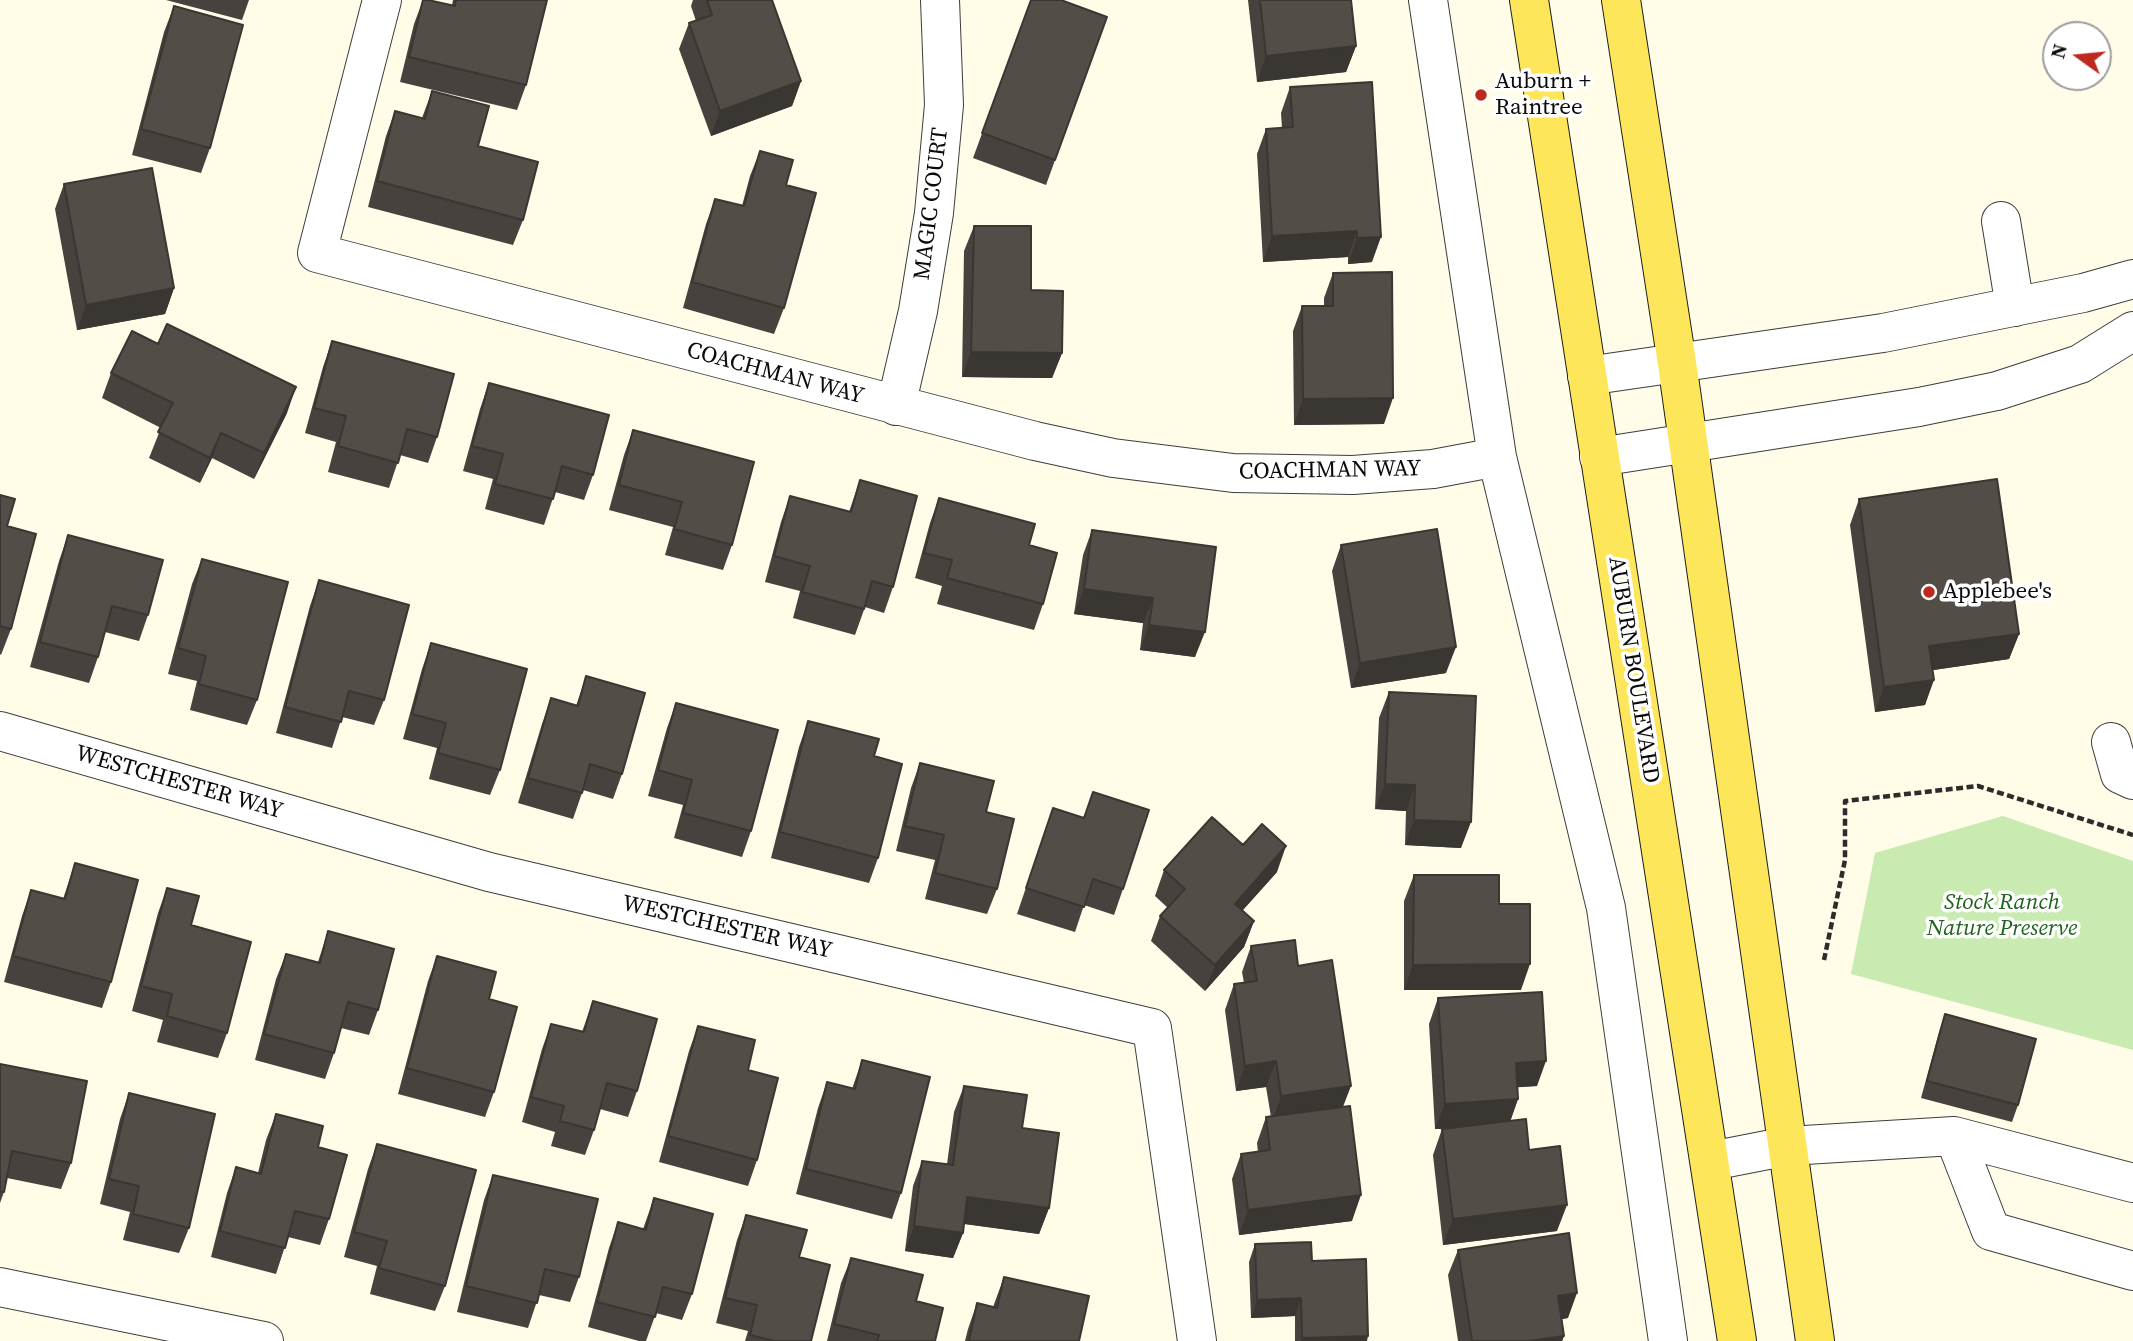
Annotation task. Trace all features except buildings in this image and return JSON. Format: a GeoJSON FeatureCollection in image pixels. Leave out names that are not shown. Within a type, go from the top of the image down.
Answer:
{"type":"FeatureCollection","features":[{"type":"Feature","properties":{"kind":"main road","name":"AUBURN BOULEVARD"},"geometry":{"type":"LineString","coordinates":[[1529,0],[1738,1341]]}},
{"type":"Feature","properties":{"kind":"main road"},"geometry":{"type":"LineString","coordinates":[[1621,0],[1677,363],[1815,1341]]}},
{"type":"Feature","properties":{"kind":"street","name":"COACHMAN WAY"},"geometry":{"type":"LineString","coordinates":[[382,0],[317,253],[896,406],[1113,458],[1233,473],[1353,475],[1433,469],[1497,457]]}},
{"type":"Feature","properties":{"kind":"street","name":"MAGIC COURT"},"geometry":{"type":"LineString","coordinates":[[896,406],[918,310],[934,213],[944,105],[940,0]]}},
{"type":"Feature","properties":{"kind":"street"},"geometry":{"type":"LineString","coordinates":[[1428,0],[1497,457],[1606,908],[1668,1341]]}},
{"type":"Feature","properties":{"kind":"street"},"geometry":{"type":"LineString","coordinates":[[2001,221],[2015,307]]}},
{"type":"Feature","properties":{"kind":"street"},"geometry":{"type":"LineString","coordinates":[[1587,376],[1883,333],[2015,307],[2133,279]]}},
{"type":"Feature","properties":{"kind":"street"},"geometry":{"type":"LineString","coordinates":[[1599,457],[1919,407],[1997,391],[2080,364],[2133,331]]}},
{"type":"Feature","properties":{"kind":"street","name":"WESTCHESTER WAY"},"geometry":{"type":"LineString","coordinates":[[0,731],[489,872],[1152,1028],[1197,1341]]}},
{"type":"Feature","properties":{"kind":"street"},"geometry":{"type":"LineString","coordinates":[[2110,743],[2120,775],[2133,780]]}},
{"type":"Feature","properties":{"kind":"street"},"geometry":{"type":"LineString","coordinates":[[1954,1136],[1991,1231],[2133,1271]]}},
{"type":"Feature","properties":{"kind":"street"},"geometry":{"type":"LineString","coordinates":[[1711,1161],[1788,1146],[1954,1136],[2133,1183]]}},
{"type":"Feature","properties":{"kind":"street"},"geometry":{"type":"LineString","coordinates":[[0,1288],[264,1341]]}},
{"type":"Feature","properties":{"kind":"path"},"geometry":{"type":"LineString","coordinates":[[1824,960],[1845,860],[1845,802],[1978,786],[2133,835]]}},
{"type":"Feature","properties":{"kind":"green space","name":"Stock Ranch Nature Preserve"},"geometry":{"type":"Polygon","coordinates":[[[2003,816],[2133,861],[2133,1050],[1851,974],[1875,853],[2003,816]]]}},
{"type":"Feature","properties":{"kind":"place","name":"Auburn + Raintree"},"geometry":{"type":"Point","coordinates":[1481,95]}},
{"type":"Feature","properties":{"kind":"place","name":"Applebee's"},"geometry":{"type":"Point","coordinates":[1929,592]}}]}
